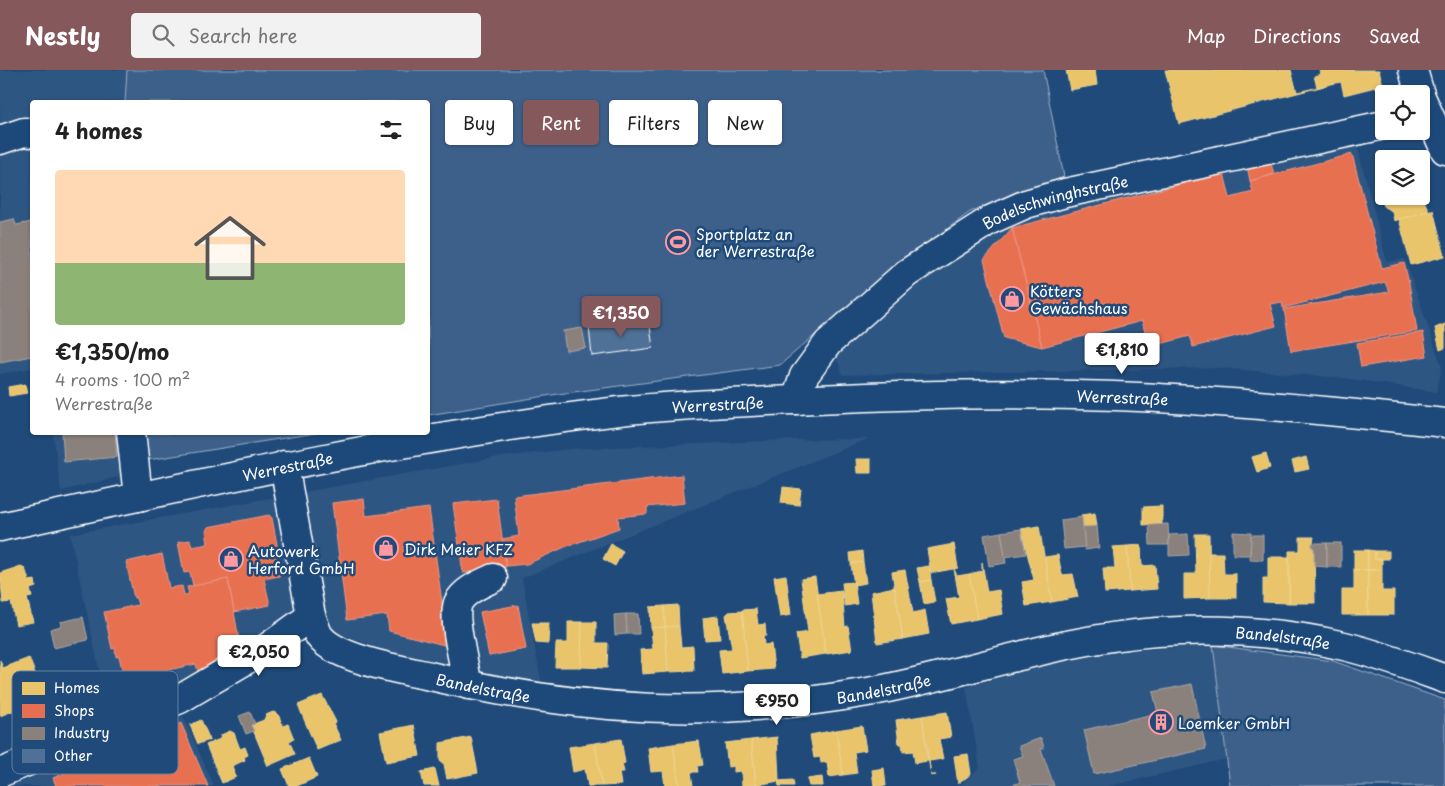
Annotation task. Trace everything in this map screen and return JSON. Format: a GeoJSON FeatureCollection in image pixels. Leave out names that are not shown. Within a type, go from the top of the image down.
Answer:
{"type":"FeatureCollection","features":[{"type":"Feature","properties":{"kind":"street"},"geometry":{"type":"LineString","coordinates":[[1413,70],[1419,85]]}},
{"type":"Feature","properties":{"kind":"street"},"geometry":{"type":"LineString","coordinates":[[1430,114],[1445,150]]}},
{"type":"Feature","properties":{"kind":"street","name":"Bodelschwinghstraße"},"geometry":{"type":"LineString","coordinates":[[796,400],[804,376],[828,343],[907,273],[990,220],[1026,204],[1065,193],[1375,127]]}},
{"type":"Feature","properties":{"kind":"street"},"geometry":{"type":"LineString","coordinates":[[0,140],[24,132],[30,133]]}},
{"type":"Feature","properties":{"kind":"street","name":"Werrestraße"},"geometry":{"type":"LineString","coordinates":[[0,527],[284,465],[407,442],[614,412],[796,400],[1005,394],[1136,397],[1337,411],[1445,423]]}},
{"type":"Feature","properties":{"kind":"street"},"geometry":{"type":"LineString","coordinates":[[131,435],[138,497]]}},
{"type":"Feature","properties":{"kind":"street","name":"Bandelstraße"},"geometry":{"type":"LineString","coordinates":[[284,465],[311,616],[320,637],[337,651],[388,666],[536,699],[610,707],[696,710],[788,704],[869,692],[1080,641],[1155,632],[1220,630],[1284,636],[1344,646],[1445,679]]}},
{"type":"Feature","properties":{"kind":"street"},"geometry":{"type":"LineString","coordinates":[[468,685],[457,624],[458,604],[470,590],[493,578]]}},
{"type":"Feature","properties":{"kind":"street"},"geometry":{"type":"LineString","coordinates":[[178,700],[268,647],[311,616]]}},
{"type":"Feature","properties":{"kind":"street"},"geometry":{"type":"LineString","coordinates":[[0,772],[12,767]]}},
{"type":"Feature","properties":{"kind":"shaded area"},"geometry":{"type":"Polygon","coordinates":[[[0,70],[127,70],[125,100],[30,100],[30,368],[0,374],[0,70]]]}},
{"type":"Feature","properties":{"kind":"shaded area","name":"Sportplatz an der Werrestraße"},"geometry":{"type":"Polygon","coordinates":[[[127,70],[1043,70],[1064,177],[970,212],[887,273],[780,365],[558,394],[430,415],[430,100],[125,100],[127,70]]]}},
{"type":"Feature","properties":{"kind":"shaded area"},"geometry":{"type":"Polygon","coordinates":[[[1355,137],[1387,262],[1405,259],[1442,367],[1436,392],[1344,378],[1218,368],[843,375],[834,352],[919,272],[1000,224],[1068,203],[1355,137]]]}},
{"type":"Feature","properties":{"kind":"shaded area"},"geometry":{"type":"Polygon","coordinates":[[[53,435],[145,435],[148,460],[122,476],[61,491],[53,435]]]}},
{"type":"Feature","properties":{"kind":"shaded area"},"geometry":{"type":"Polygon","coordinates":[[[145,435],[304,435],[148,460],[145,435]]]}},
{"type":"Feature","properties":{"kind":"shaded area"},"geometry":{"type":"Polygon","coordinates":[[[868,439],[522,578],[541,681],[421,663],[329,630],[326,619],[178,688],[178,671],[99,671],[70,534],[494,458],[569,449],[792,440],[868,439]]]}},
{"type":"Feature","properties":{"kind":"shaded area"},"geometry":{"type":"Polygon","coordinates":[[[1213,645],[1227,759],[1109,786],[960,786],[980,768],[966,687],[1043,665],[1129,651],[1213,645]]]}},
{"type":"Feature","properties":{"kind":"shaded area"},"geometry":{"type":"Polygon","coordinates":[[[1213,645],[1333,661],[1445,700],[1445,786],[1230,786],[1213,645]]]}},
{"type":"Feature","properties":{"kind":"shaded area"},"geometry":{"type":"Polygon","coordinates":[[[183,716],[214,786],[12,786],[41,774],[178,774],[178,718],[183,716]]]}},
{"type":"Feature","properties":{"kind":"building: Homes"},"geometry":{"type":"Polygon","coordinates":[[[1066,70],[1095,70],[1097,85],[1070,90],[1066,70]]]}},
{"type":"Feature","properties":{"kind":"building: Homes"},"geometry":{"type":"Polygon","coordinates":[[[1165,70],[1291,70],[1297,92],[1324,86],[1179,124],[1165,70]]]}},
{"type":"Feature","properties":{"kind":"building: Homes"},"geometry":{"type":"Polygon","coordinates":[[[1319,70],[1379,70],[1383,85],[1375,85],[1375,87],[1344,95],[1341,82],[1317,87],[1314,76],[1321,74],[1319,70]]]}},
{"type":"Feature","properties":{"kind":"building: Homes"},"geometry":{"type":"Polygon","coordinates":[[[1384,205],[1426,205],[1429,211],[1394,221],[1392,211],[1384,205]]]}},
{"type":"Feature","properties":{"kind":"building: Homes"},"geometry":{"type":"Polygon","coordinates":[[[1433,210],[1445,256],[1411,265],[1399,219],[1433,210]]]}},
{"type":"Feature","properties":{"kind":"building: Homes"},"geometry":{"type":"Polygon","coordinates":[[[1445,324],[1445,348],[1440,350],[1435,328],[1445,324]]]}},
{"type":"Feature","properties":{"kind":"building: Homes"},"geometry":{"type":"Polygon","coordinates":[[[25,384],[27,393],[9,396],[8,387],[25,384]]]}},
{"type":"Feature","properties":{"kind":"building: Homes"},"geometry":{"type":"Polygon","coordinates":[[[1266,453],[1270,468],[1257,472],[1252,457],[1266,453]]]}},
{"type":"Feature","properties":{"kind":"building: Homes"},"geometry":{"type":"Polygon","coordinates":[[[1306,457],[1309,469],[1295,472],[1292,461],[1306,457]]]}},
{"type":"Feature","properties":{"kind":"building: Homes"},"geometry":{"type":"Polygon","coordinates":[[[856,459],[871,459],[871,473],[857,473],[856,459]]]}},
{"type":"Feature","properties":{"kind":"building: Homes"},"geometry":{"type":"Polygon","coordinates":[[[783,487],[801,489],[799,505],[781,503],[783,487]]]}},
{"type":"Feature","properties":{"kind":"building: Homes"},"geometry":{"type":"Polygon","coordinates":[[[1162,506],[1162,524],[1143,525],[1143,507],[1162,506]]]}},
{"type":"Feature","properties":{"kind":"building: Homes"},"geometry":{"type":"Polygon","coordinates":[[[1095,513],[1097,526],[1083,527],[1081,515],[1095,513]]]}},
{"type":"Feature","properties":{"kind":"building: Homes"},"geometry":{"type":"Polygon","coordinates":[[[1039,526],[1052,602],[1026,606],[1022,582],[1034,580],[1021,529],[1039,526]]]}},
{"type":"Feature","properties":{"kind":"building: Homes"},"geometry":{"type":"Polygon","coordinates":[[[1195,534],[1209,534],[1210,598],[1184,599],[1184,574],[1196,574],[1195,534]]]}},
{"type":"Feature","properties":{"kind":"building: Homes"},"geometry":{"type":"Polygon","coordinates":[[[1300,537],[1314,537],[1312,548],[1314,548],[1315,603],[1289,603],[1289,551],[1300,551],[1300,537]]]}},
{"type":"Feature","properties":{"kind":"building: Homes"},"geometry":{"type":"Polygon","coordinates":[[[611,544],[623,551],[615,566],[603,559],[611,544]]]}},
{"type":"Feature","properties":{"kind":"building: Homes"},"geometry":{"type":"Polygon","coordinates":[[[954,544],[958,568],[931,573],[927,549],[954,544]]]}},
{"type":"Feature","properties":{"kind":"building: Homes"},"geometry":{"type":"Polygon","coordinates":[[[1141,545],[1142,566],[1155,565],[1157,589],[1130,591],[1127,546],[1141,545]]]}},
{"type":"Feature","properties":{"kind":"building: Homes"},"geometry":{"type":"Polygon","coordinates":[[[1127,546],[1130,591],[1105,593],[1103,568],[1115,568],[1113,547],[1127,546]]]}},
{"type":"Feature","properties":{"kind":"building: Homes"},"geometry":{"type":"Polygon","coordinates":[[[1354,550],[1368,550],[1368,570],[1354,570],[1354,550]]]}},
{"type":"Feature","properties":{"kind":"building: Homes"},"geometry":{"type":"Polygon","coordinates":[[[1368,550],[1375,551],[1375,559],[1382,559],[1382,570],[1368,570],[1368,550]]]}},
{"type":"Feature","properties":{"kind":"building: Homes"},"geometry":{"type":"Polygon","coordinates":[[[862,551],[863,562],[851,564],[850,553],[862,551]]]}},
{"type":"Feature","properties":{"kind":"building: Homes"},"geometry":{"type":"Polygon","coordinates":[[[1375,551],[1389,551],[1389,559],[1375,559],[1375,551]]]}},
{"type":"Feature","properties":{"kind":"building: Homes"},"geometry":{"type":"Polygon","coordinates":[[[1209,553],[1223,553],[1224,574],[1236,574],[1236,598],[1210,598],[1209,553]]]}},
{"type":"Feature","properties":{"kind":"building: Homes"},"geometry":{"type":"Polygon","coordinates":[[[1058,555],[1062,575],[1073,574],[1078,597],[1052,602],[1045,557],[1058,555]]]}},
{"type":"Feature","properties":{"kind":"building: Homes"},"geometry":{"type":"Polygon","coordinates":[[[1268,557],[1289,557],[1289,603],[1263,602],[1263,578],[1268,578],[1268,557]]]}},
{"type":"Feature","properties":{"kind":"building: Homes"},"geometry":{"type":"Polygon","coordinates":[[[863,562],[866,583],[854,585],[851,564],[863,562]]]}},
{"type":"Feature","properties":{"kind":"building: Homes"},"geometry":{"type":"Polygon","coordinates":[[[982,562],[987,592],[999,590],[1003,614],[977,619],[969,574],[982,571],[982,562]]]}},
{"type":"Feature","properties":{"kind":"building: Homes"},"geometry":{"type":"Polygon","coordinates":[[[21,566],[25,568],[29,581],[35,580],[36,587],[30,589],[32,597],[27,598],[33,622],[16,625],[11,602],[3,603],[0,573],[21,566]]]}},
{"type":"Feature","properties":{"kind":"building: Homes"},"geometry":{"type":"Polygon","coordinates":[[[929,566],[931,580],[920,582],[917,568],[929,566]]]}},
{"type":"Feature","properties":{"kind":"building: Homes"},"geometry":{"type":"Polygon","coordinates":[[[954,569],[957,576],[969,574],[977,619],[951,624],[946,599],[959,597],[954,569]]]}},
{"type":"Feature","properties":{"kind":"building: Homes"},"geometry":{"type":"Polygon","coordinates":[[[905,570],[913,613],[925,610],[929,634],[903,639],[892,572],[905,570]]]}},
{"type":"Feature","properties":{"kind":"building: Homes"},"geometry":{"type":"Polygon","coordinates":[[[1354,570],[1368,570],[1368,615],[1342,615],[1342,590],[1354,590],[1354,570]]]}},
{"type":"Feature","properties":{"kind":"building: Homes"},"geometry":{"type":"Polygon","coordinates":[[[1368,570],[1382,570],[1382,591],[1394,591],[1394,615],[1368,615],[1368,570]]]}},
{"type":"Feature","properties":{"kind":"building: Homes"},"geometry":{"type":"Polygon","coordinates":[[[786,575],[791,615],[780,617],[774,577],[786,575]]]}},
{"type":"Feature","properties":{"kind":"building: Homes"},"geometry":{"type":"Polygon","coordinates":[[[815,577],[826,654],[800,658],[796,634],[808,632],[801,579],[815,577]]]}},
{"type":"Feature","properties":{"kind":"building: Homes"},"geometry":{"type":"Polygon","coordinates":[[[931,580],[935,602],[924,604],[920,582],[931,580]]]}},
{"type":"Feature","properties":{"kind":"building: Homes"},"geometry":{"type":"Polygon","coordinates":[[[854,582],[857,604],[845,606],[842,583],[854,582]]]}},
{"type":"Feature","properties":{"kind":"building: Homes"},"geometry":{"type":"Polygon","coordinates":[[[894,587],[903,639],[877,643],[871,592],[894,587]]]}},
{"type":"Feature","properties":{"kind":"building: Homes"},"geometry":{"type":"Polygon","coordinates":[[[842,591],[845,627],[848,626],[852,650],[826,654],[817,594],[842,591]]]}},
{"type":"Feature","properties":{"kind":"building: Homes"},"geometry":{"type":"Polygon","coordinates":[[[678,605],[679,626],[665,627],[664,606],[678,605]]]}},
{"type":"Feature","properties":{"kind":"building: Homes"},"geometry":{"type":"Polygon","coordinates":[[[664,606],[665,627],[651,628],[650,607],[664,606]]]}},
{"type":"Feature","properties":{"kind":"building: Homes"},"geometry":{"type":"Polygon","coordinates":[[[756,609],[758,625],[765,624],[766,636],[763,636],[764,645],[771,644],[774,669],[748,671],[742,610],[756,609]]]}},
{"type":"Feature","properties":{"kind":"building: Homes"},"geometry":{"type":"Polygon","coordinates":[[[742,611],[748,671],[722,674],[719,650],[732,649],[726,615],[729,612],[742,611]]]}},
{"type":"Feature","properties":{"kind":"building: Homes"},"geometry":{"type":"Polygon","coordinates":[[[718,616],[720,639],[705,640],[703,618],[718,616]]]}},
{"type":"Feature","properties":{"kind":"building: Homes"},"geometry":{"type":"Polygon","coordinates":[[[568,622],[582,622],[581,667],[555,667],[556,643],[568,643],[568,622]]]}},
{"type":"Feature","properties":{"kind":"building: Homes"},"geometry":{"type":"Polygon","coordinates":[[[582,622],[596,622],[596,643],[608,643],[607,668],[581,667],[582,622]]]}},
{"type":"Feature","properties":{"kind":"building: Homes"},"geometry":{"type":"Polygon","coordinates":[[[532,623],[549,623],[548,644],[536,643],[532,623]]]}},
{"type":"Feature","properties":{"kind":"building: Homes"},"geometry":{"type":"Polygon","coordinates":[[[679,626],[681,647],[693,646],[694,671],[668,672],[665,627],[679,626]]]}},
{"type":"Feature","properties":{"kind":"building: Homes"},"geometry":{"type":"Polygon","coordinates":[[[665,627],[668,672],[642,674],[640,650],[653,649],[651,628],[665,627]]]}},
{"type":"Feature","properties":{"kind":"building: Homes"},"geometry":{"type":"Polygon","coordinates":[[[29,658],[34,671],[12,671],[12,711],[0,716],[0,660],[3,668],[29,658]]]}},
{"type":"Feature","properties":{"kind":"building: Homes"},"geometry":{"type":"Polygon","coordinates":[[[322,695],[336,722],[333,723],[341,740],[317,750],[298,705],[322,695]]]}},
{"type":"Feature","properties":{"kind":"building: Homes"},"geometry":{"type":"Polygon","coordinates":[[[273,712],[278,714],[283,726],[288,724],[294,739],[289,741],[295,754],[268,766],[251,725],[264,720],[266,715],[273,712]]]}},
{"type":"Feature","properties":{"kind":"building: Homes"},"geometry":{"type":"Polygon","coordinates":[[[947,712],[951,737],[939,739],[943,759],[929,761],[931,775],[936,775],[931,776],[922,716],[947,712]]]}},
{"type":"Feature","properties":{"kind":"building: Homes"},"geometry":{"type":"Polygon","coordinates":[[[922,716],[928,761],[915,763],[913,751],[903,752],[902,744],[899,744],[896,720],[922,716]]]}},
{"type":"Feature","properties":{"kind":"building: Homes"},"geometry":{"type":"Polygon","coordinates":[[[201,720],[210,740],[198,744],[190,725],[201,720]]]}},
{"type":"Feature","properties":{"kind":"building: Homes"},"geometry":{"type":"Polygon","coordinates":[[[414,725],[420,756],[386,762],[380,732],[414,725]]]}},
{"type":"Feature","properties":{"kind":"building: Homes"},"geometry":{"type":"Polygon","coordinates":[[[862,726],[866,750],[854,752],[857,773],[843,775],[836,730],[862,726]]]}},
{"type":"Feature","properties":{"kind":"building: Homes"},"geometry":{"type":"Polygon","coordinates":[[[836,730],[843,775],[829,777],[827,762],[821,763],[820,757],[814,758],[810,735],[836,730]]]}},
{"type":"Feature","properties":{"kind":"building: Homes"},"geometry":{"type":"Polygon","coordinates":[[[230,731],[234,733],[240,749],[245,747],[248,755],[244,757],[245,760],[232,766],[236,777],[222,783],[206,745],[220,739],[221,735],[230,731]]]}},
{"type":"Feature","properties":{"kind":"building: Homes"},"geometry":{"type":"Polygon","coordinates":[[[471,737],[478,773],[447,779],[444,764],[440,761],[440,743],[471,737]]]}},
{"type":"Feature","properties":{"kind":"building: Homes"},"geometry":{"type":"Polygon","coordinates":[[[777,737],[779,781],[756,785],[751,740],[777,737]]]}},
{"type":"Feature","properties":{"kind":"building: Homes"},"geometry":{"type":"Polygon","coordinates":[[[621,739],[625,763],[622,764],[624,772],[619,772],[621,785],[602,786],[595,743],[621,739]]]}},
{"type":"Feature","properties":{"kind":"building: Homes"},"geometry":{"type":"Polygon","coordinates":[[[751,740],[756,785],[742,786],[741,771],[734,772],[734,766],[728,767],[725,743],[751,740]]]}},
{"type":"Feature","properties":{"kind":"building: Homes"},"geometry":{"type":"Polygon","coordinates":[[[699,741],[703,765],[697,766],[698,772],[691,772],[693,786],[679,786],[673,744],[699,741]]]}},
{"type":"Feature","properties":{"kind":"building: Homes"},"geometry":{"type":"Polygon","coordinates":[[[595,743],[602,786],[588,786],[585,769],[573,772],[569,747],[595,743]]]}},
{"type":"Feature","properties":{"kind":"building: Homes"},"geometry":{"type":"Polygon","coordinates":[[[673,744],[679,786],[665,786],[663,771],[651,772],[648,748],[673,744]]]}},
{"type":"Feature","properties":{"kind":"building: Homes"},"geometry":{"type":"Polygon","coordinates":[[[968,754],[971,774],[958,784],[954,756],[968,754]]]}},
{"type":"Feature","properties":{"kind":"building: Homes"},"geometry":{"type":"Polygon","coordinates":[[[309,758],[317,777],[297,786],[289,786],[282,769],[309,758]]]}},
{"type":"Feature","properties":{"kind":"building: Homes"},"geometry":{"type":"Polygon","coordinates":[[[884,768],[886,786],[874,786],[872,770],[884,768]]]}},
{"type":"Feature","properties":{"kind":"building: Homes"},"geometry":{"type":"Polygon","coordinates":[[[435,769],[439,786],[424,786],[421,772],[435,769]]]}},
{"type":"Feature","properties":{"kind":"building: Homes"},"geometry":{"type":"Polygon","coordinates":[[[822,777],[823,786],[809,786],[807,779],[822,777]]]}},
{"type":"Feature","properties":{"kind":"building: Homes"},"geometry":{"type":"Polygon","coordinates":[[[793,780],[794,786],[779,786],[778,781],[793,780]]]}},
{"type":"Feature","properties":{"kind":"building: Shops"},"geometry":{"type":"Polygon","coordinates":[[[1352,154],[1382,268],[1404,263],[1417,331],[1291,351],[1284,309],[1389,292],[1385,282],[1283,308],[1282,302],[1270,304],[1276,326],[1193,347],[1190,336],[1149,347],[1142,321],[1042,347],[1012,228],[1224,173],[1230,198],[1253,192],[1250,181],[1352,154]]]}},
{"type":"Feature","properties":{"kind":"building: Shops"},"geometry":{"type":"Polygon","coordinates":[[[1270,160],[1274,174],[1250,181],[1247,166],[1270,160]]]}},
{"type":"Feature","properties":{"kind":"building: Shops","name":"Kötters Gewächshaus"},"geometry":{"type":"Polygon","coordinates":[[[1012,228],[1042,347],[1004,338],[984,260],[1012,228]]]}},
{"type":"Feature","properties":{"kind":"building: Shops"},"geometry":{"type":"Polygon","coordinates":[[[1423,332],[1427,356],[1361,367],[1357,343],[1423,332]]]}},
{"type":"Feature","properties":{"kind":"building: Shops"},"geometry":{"type":"Polygon","coordinates":[[[682,475],[685,503],[647,507],[647,514],[618,517],[619,528],[565,547],[527,564],[506,566],[502,539],[519,536],[514,496],[682,475]]]}},
{"type":"Feature","properties":{"kind":"building: Shops","name":"Dirk Meier KFZ"},"geometry":{"type":"Polygon","coordinates":[[[364,499],[366,516],[429,508],[448,646],[389,631],[387,615],[347,620],[332,503],[364,499]]]}},
{"type":"Feature","properties":{"kind":"building: Shops"},"geometry":{"type":"Polygon","coordinates":[[[497,499],[506,567],[463,573],[453,504],[497,499]]]}},
{"type":"Feature","properties":{"kind":"building: Shops","name":"Autowerk Herford GmbH"},"geometry":{"type":"Polygon","coordinates":[[[269,515],[272,518],[282,571],[279,576],[264,579],[270,605],[234,612],[228,579],[193,586],[190,572],[184,573],[178,542],[190,540],[192,547],[208,544],[206,531],[208,527],[269,515]]]}},
{"type":"Feature","properties":{"kind":"building: Shops"},"geometry":{"type":"Polygon","coordinates":[[[162,554],[169,588],[182,586],[184,595],[189,594],[187,587],[228,579],[240,645],[198,672],[196,664],[163,671],[122,671],[119,656],[116,657],[115,648],[112,649],[104,612],[138,605],[136,598],[134,598],[126,562],[162,554]]]}},
{"type":"Feature","properties":{"kind":"building: Shops"},"geometry":{"type":"Polygon","coordinates":[[[518,605],[526,649],[489,656],[480,612],[518,605]]]}},
{"type":"Feature","properties":{"kind":"building: Shops"},"geometry":{"type":"Polygon","coordinates":[[[181,723],[208,786],[56,786],[53,778],[62,774],[178,774],[178,724],[181,723]]]}},
{"type":"Feature","properties":{"kind":"building: Industry"},"geometry":{"type":"Polygon","coordinates":[[[14,219],[16,225],[30,222],[30,356],[0,362],[0,222],[14,219]]]}},
{"type":"Feature","properties":{"kind":"building: Industry"},"geometry":{"type":"Polygon","coordinates":[[[582,328],[586,348],[566,351],[563,331],[582,328]]]}},
{"type":"Feature","properties":{"kind":"building: Industry"},"geometry":{"type":"Polygon","coordinates":[[[62,435],[115,435],[117,457],[64,462],[62,435]]]}},
{"type":"Feature","properties":{"kind":"building: Industry"},"geometry":{"type":"Polygon","coordinates":[[[1082,517],[1085,547],[1064,549],[1061,520],[1082,517]]]}},
{"type":"Feature","properties":{"kind":"building: Industry"},"geometry":{"type":"Polygon","coordinates":[[[1168,524],[1169,545],[1150,545],[1149,525],[1168,524]]]}},
{"type":"Feature","properties":{"kind":"building: Industry"},"geometry":{"type":"Polygon","coordinates":[[[1097,526],[1099,548],[1085,550],[1083,527],[1097,526]]]}},
{"type":"Feature","properties":{"kind":"building: Industry"},"geometry":{"type":"Polygon","coordinates":[[[1021,529],[1026,554],[1005,557],[1001,532],[1021,529]]]}},
{"type":"Feature","properties":{"kind":"building: Industry"},"geometry":{"type":"Polygon","coordinates":[[[1001,532],[1006,563],[989,566],[984,535],[1001,532]]]}},
{"type":"Feature","properties":{"kind":"building: Industry"},"geometry":{"type":"Polygon","coordinates":[[[1233,532],[1251,533],[1250,555],[1233,555],[1233,532]]]}},
{"type":"Feature","properties":{"kind":"building: Industry"},"geometry":{"type":"Polygon","coordinates":[[[1188,534],[1189,555],[1169,556],[1169,535],[1188,534]]]}},
{"type":"Feature","properties":{"kind":"building: Industry"},"geometry":{"type":"Polygon","coordinates":[[[1251,535],[1263,535],[1263,560],[1250,560],[1251,535]]]}},
{"type":"Feature","properties":{"kind":"building: Industry"},"geometry":{"type":"Polygon","coordinates":[[[1312,543],[1327,543],[1327,567],[1314,566],[1314,548],[1312,548],[1312,543]]]}},
{"type":"Feature","properties":{"kind":"building: Industry"},"geometry":{"type":"Polygon","coordinates":[[[1327,543],[1341,543],[1341,567],[1327,567],[1327,543]]]}},
{"type":"Feature","properties":{"kind":"building: Industry"},"geometry":{"type":"Polygon","coordinates":[[[626,614],[627,634],[615,635],[614,615],[626,614]]]}},
{"type":"Feature","properties":{"kind":"building: Industry"},"geometry":{"type":"Polygon","coordinates":[[[626,614],[638,614],[639,634],[627,634],[626,614]]]}},
{"type":"Feature","properties":{"kind":"building: Industry"},"geometry":{"type":"Polygon","coordinates":[[[83,617],[88,640],[54,648],[50,629],[61,626],[60,622],[83,617]]]}},
{"type":"Feature","properties":{"kind":"building: Industry","name":"Loemker GmbH"},"geometry":{"type":"Polygon","coordinates":[[[1192,684],[1206,749],[1094,774],[1084,730],[1158,713],[1153,692],[1192,684]]]}},
{"type":"Feature","properties":{"kind":"building: Industry"},"geometry":{"type":"Polygon","coordinates":[[[250,712],[255,724],[251,725],[254,731],[246,734],[239,716],[250,712]]]}},
{"type":"Feature","properties":{"kind":"building: Industry"},"geometry":{"type":"Polygon","coordinates":[[[1041,738],[1044,748],[1041,749],[1054,786],[1011,786],[1020,782],[1013,759],[1023,756],[1019,746],[1041,738]]]}},
{"type":"Feature","properties":{"kind":"building: Other"},"geometry":{"type":"Polygon","coordinates":[[[649,319],[653,348],[592,356],[589,327],[649,319]]]}},
{"type":"Feature","properties":{"kind":"place","name":"Sportplatz an der Werrestraße"},"geometry":{"type":"Point","coordinates":[678,242]}},
{"type":"Feature","properties":{"kind":"place","name":"Kötters Gewächshaus"},"geometry":{"type":"Point","coordinates":[1012,299]}},
{"type":"Feature","properties":{"kind":"place","name":"Dirk Meier KFZ"},"geometry":{"type":"Point","coordinates":[386,548]}},
{"type":"Feature","properties":{"kind":"place","name":"Autowerk Herford GmbH"},"geometry":{"type":"Point","coordinates":[231,559]}},
{"type":"Feature","properties":{"kind":"place","name":"Loemker GmbH"},"geometry":{"type":"Point","coordinates":[1161,722]}}]}
